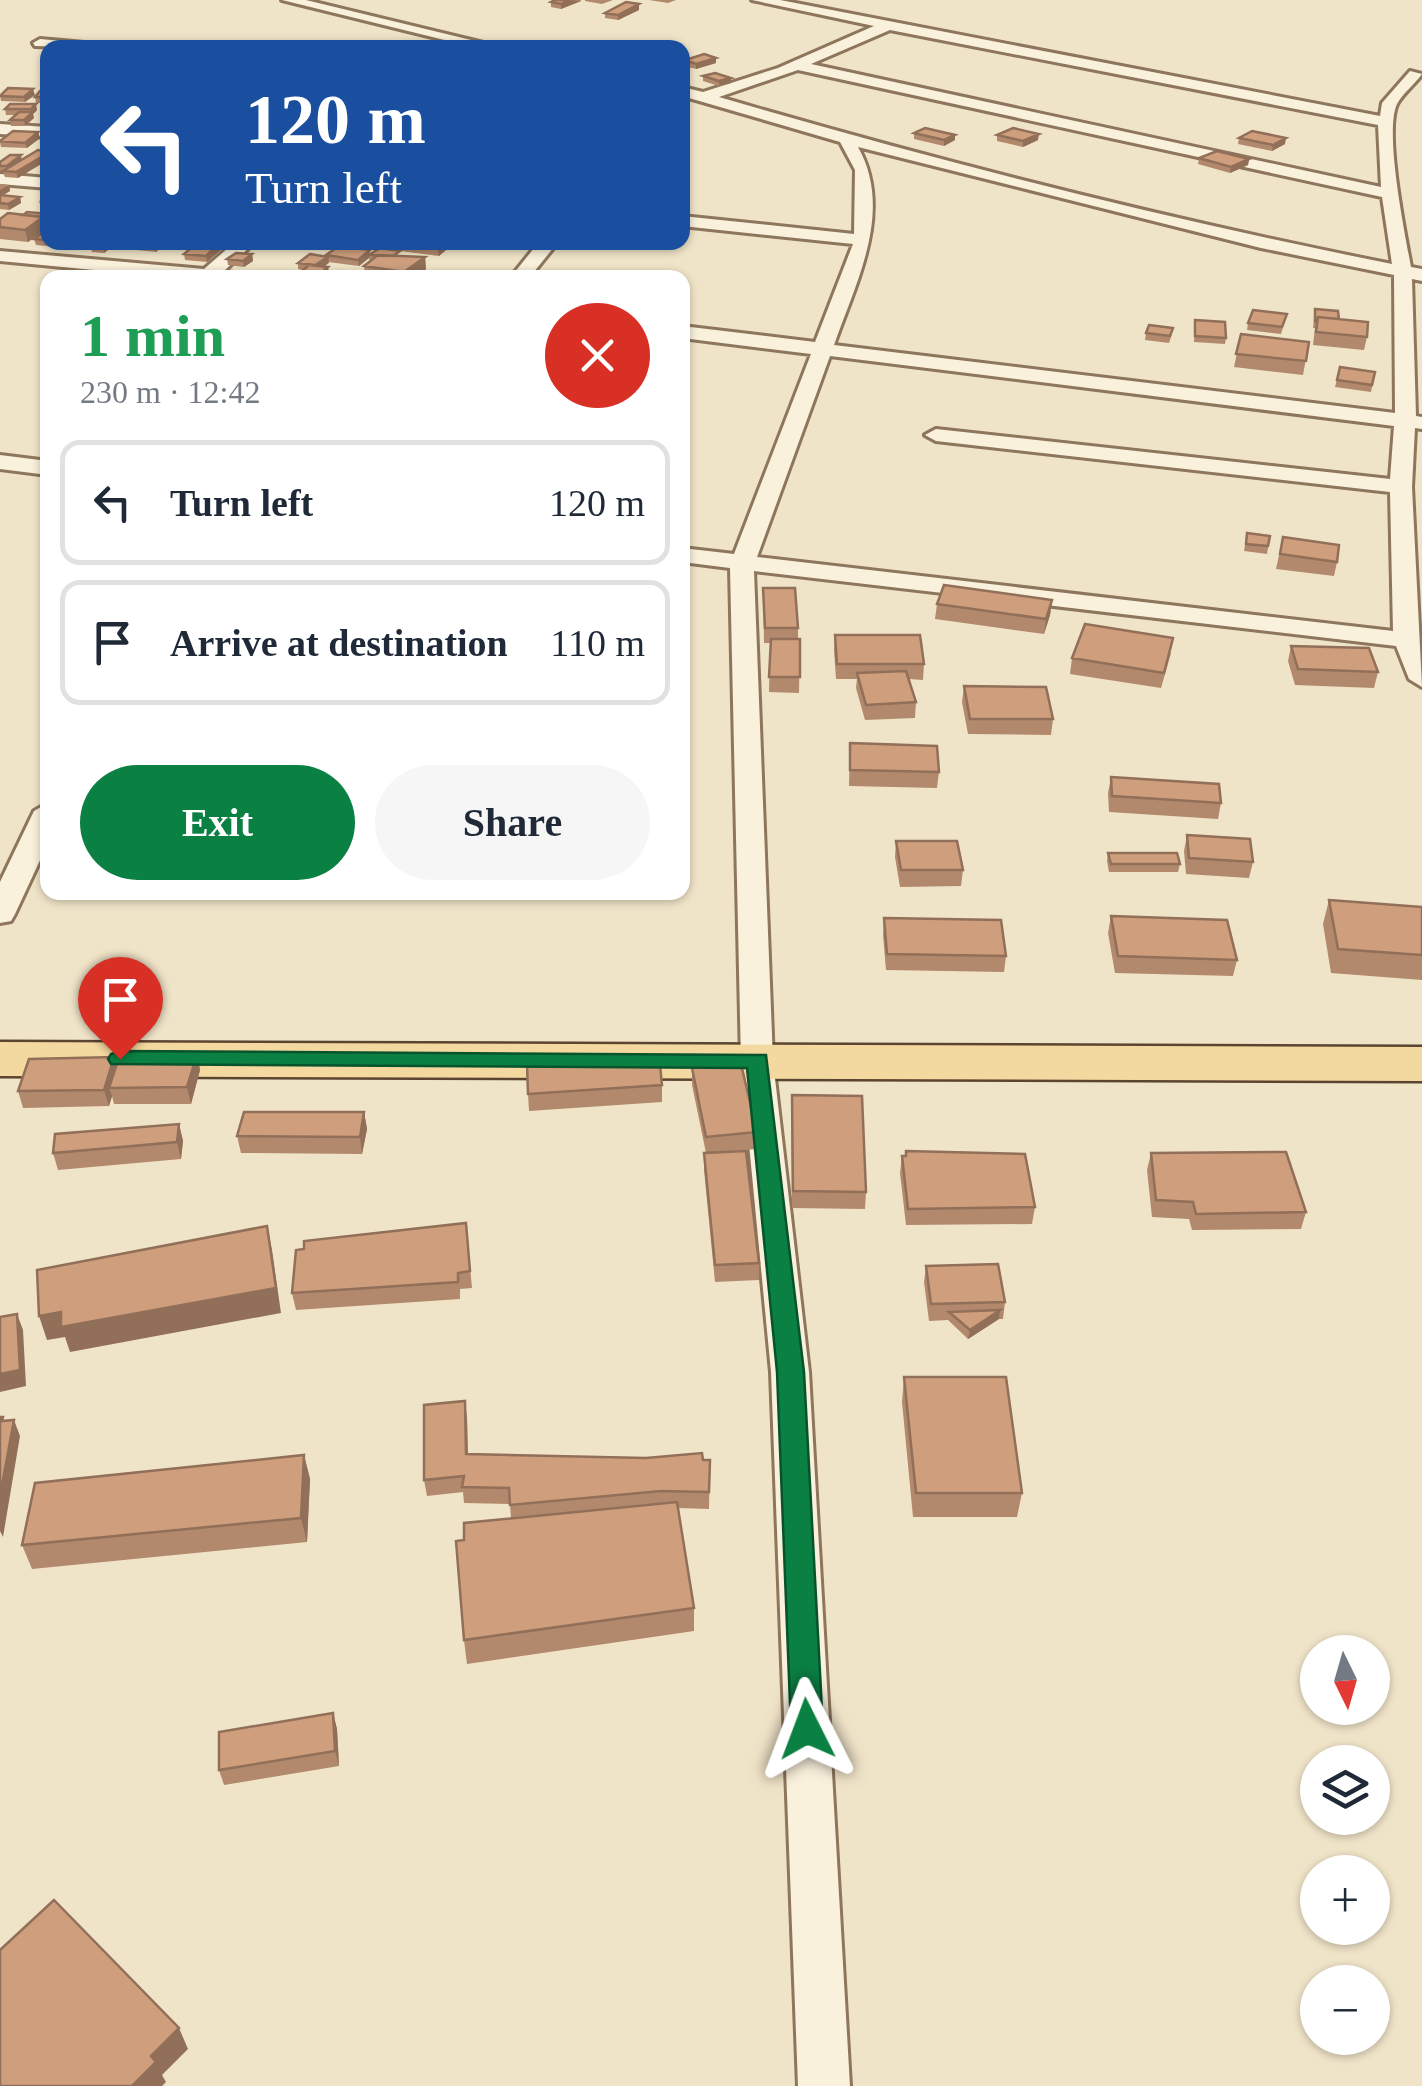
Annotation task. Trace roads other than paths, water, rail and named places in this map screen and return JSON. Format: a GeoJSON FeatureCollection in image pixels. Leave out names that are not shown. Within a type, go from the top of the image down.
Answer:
{"type":"FeatureCollection","features":[{"type":"Feature","properties":{"kind":"main road"},"geometry":{"type":"LineString","coordinates":[[0,1059],[1422,1064]]}},
{"type":"Feature","properties":{"kind":"street"},"geometry":{"type":"LineString","coordinates":[[289,0],[462,40]]}},
{"type":"Feature","properties":{"kind":"street"},"geometry":{"type":"LineString","coordinates":[[758,0],[1386,122]]}},
{"type":"Feature","properties":{"kind":"street"},"geometry":{"type":"LineString","coordinates":[[704,96],[795,65],[889,25]]}},
{"type":"Feature","properties":{"kind":"street"},"geometry":{"type":"LineString","coordinates":[[795,65],[1390,194]]}},
{"type":"Feature","properties":{"kind":"street"},"geometry":{"type":"LineString","coordinates":[[1415,74],[1390,103],[1386,122],[1390,194],[1412,274],[1414,422],[1401,487],[1414,641],[1422,679]]}},
{"type":"Feature","properties":{"kind":"street"},"geometry":{"type":"LineString","coordinates":[[690,93],[846,140],[1261,243],[1412,274]]}},
{"type":"Feature","properties":{"kind":"street"},"geometry":{"type":"LineString","coordinates":[[0,129],[40,132]]}},
{"type":"Feature","properties":{"kind":"street"},"geometry":{"type":"LineString","coordinates":[[824,2086],[790,1372],[758,1060],[742,564],[863,240],[863,170],[846,140]]}},
{"type":"Feature","properties":{"kind":"street"},"geometry":{"type":"LineString","coordinates":[[0,179],[40,182]]}},
{"type":"Feature","properties":{"kind":"street"},"geometry":{"type":"LineString","coordinates":[[690,222],[863,240]]}},
{"type":"Feature","properties":{"kind":"street"},"geometry":{"type":"LineString","coordinates":[[214,270],[237,250]]}},
{"type":"Feature","properties":{"kind":"street"},"geometry":{"type":"LineString","coordinates":[[525,270],[542,250]]}},
{"type":"Feature","properties":{"kind":"street"},"geometry":{"type":"LineString","coordinates":[[0,256],[163,270]]}},
{"type":"Feature","properties":{"kind":"street"},"geometry":{"type":"LineString","coordinates":[[690,333],[1414,422]]}},
{"type":"Feature","properties":{"kind":"street"},"geometry":{"type":"LineString","coordinates":[[936,435],[1401,487]]}},
{"type":"Feature","properties":{"kind":"street"},"geometry":{"type":"LineString","coordinates":[[0,462],[40,467]]}},
{"type":"Feature","properties":{"kind":"street"},"geometry":{"type":"LineString","coordinates":[[690,557],[1414,641]]}},
{"type":"Feature","properties":{"kind":"street"},"geometry":{"type":"LineString","coordinates":[[0,914],[40,827]]}}]}
